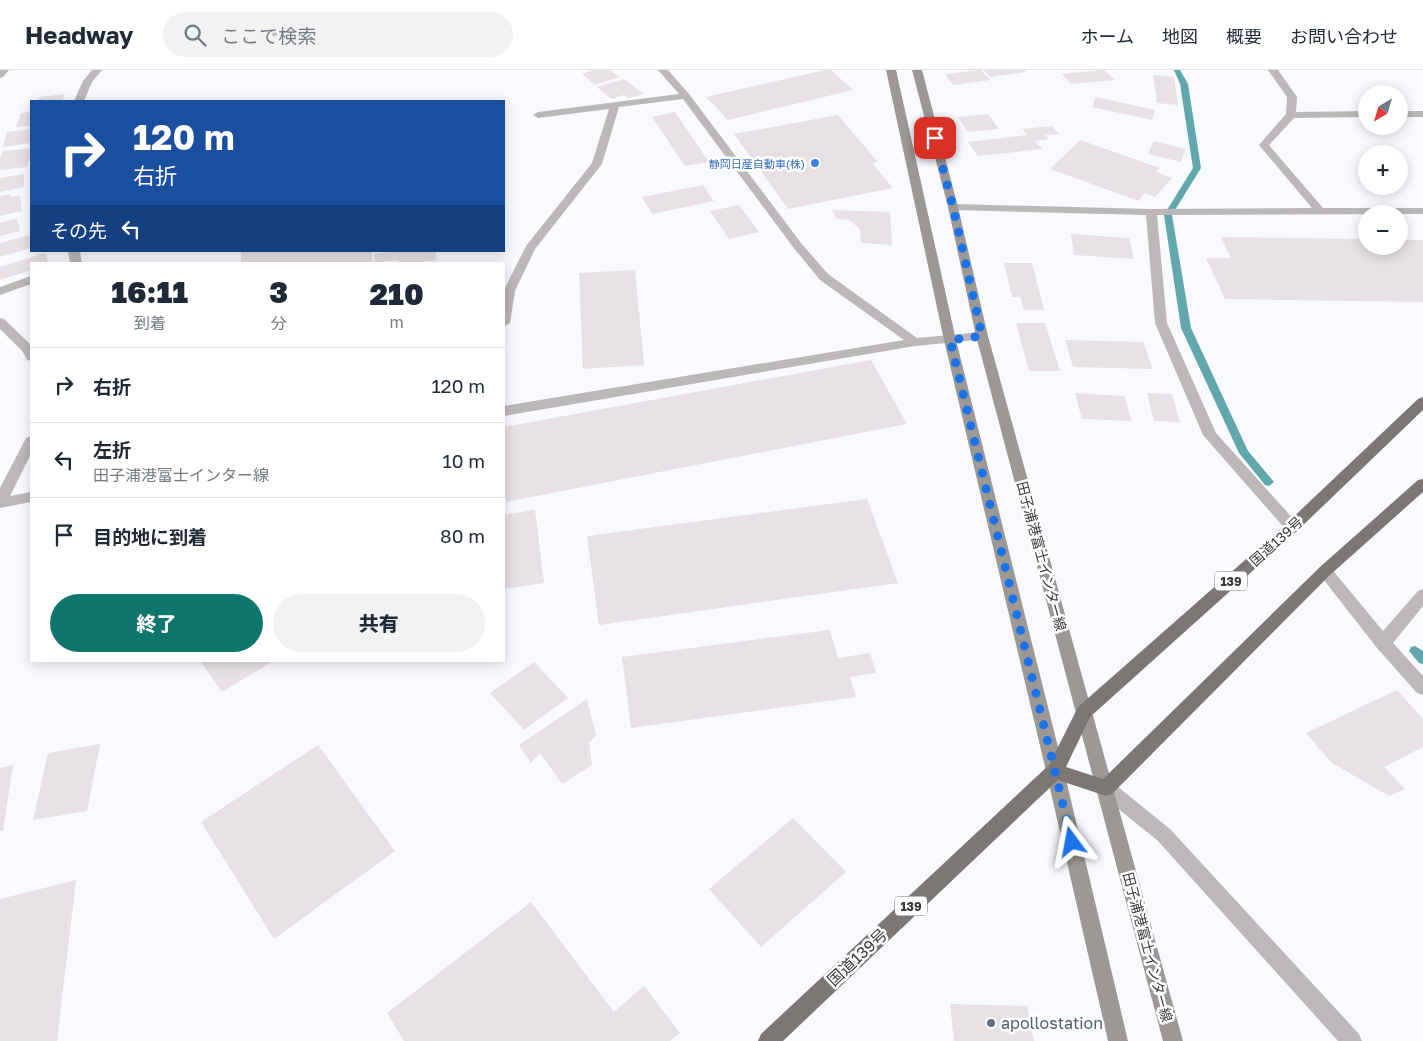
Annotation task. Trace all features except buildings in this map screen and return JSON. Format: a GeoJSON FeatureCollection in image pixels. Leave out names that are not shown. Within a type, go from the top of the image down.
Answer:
{"type":"FeatureCollection","features":[{"type":"Feature","properties":{"kind":"highway","name":"国道139号"},"geometry":{"type":"LineString","coordinates":[[768,1041],[1055,770],[1084,712],[1292,527],[1423,402]]}},
{"type":"Feature","properties":{"kind":"highway"},"geometry":{"type":"LineString","coordinates":[[1055,770],[1106,788],[1325,571],[1423,484]]}},
{"type":"Feature","properties":{"kind":"main road"},"geometry":{"type":"LineString","coordinates":[[891,70],[950,340],[1055,770],[1118,1041]]}},
{"type":"Feature","properties":{"kind":"main road","name":"田子浦港富士インター線"},"geometry":{"type":"LineString","coordinates":[[917,70],[953,207],[982,336],[1106,788],[1172,1041]]}},
{"type":"Feature","properties":{"kind":"street"},"geometry":{"type":"LineString","coordinates":[[0,75],[4,70]]}},
{"type":"Feature","properties":{"kind":"street"},"geometry":{"type":"LineString","coordinates":[[79,100],[88,81],[97,70]]}},
{"type":"Feature","properties":{"kind":"street"},"geometry":{"type":"LineString","coordinates":[[663,70],[686,96],[824,277],[915,342]]}},
{"type":"Feature","properties":{"kind":"street"},"geometry":{"type":"LineString","coordinates":[[1273,70],[1292,97],[1290,115],[1264,145],[1320,211]]}},
{"type":"Feature","properties":{"kind":"street"},"geometry":{"type":"LineString","coordinates":[[538,115],[686,96]]}},
{"type":"Feature","properties":{"kind":"street"},"geometry":{"type":"LineString","coordinates":[[505,316],[509,291],[530,248],[596,164],[611,123],[615,105]]}},
{"type":"Feature","properties":{"kind":"street"},"geometry":{"type":"LineString","coordinates":[[1290,115],[1358,114]]}},
{"type":"Feature","properties":{"kind":"street"},"geometry":{"type":"LineString","coordinates":[[1408,114],[1423,114]]}},
{"type":"Feature","properties":{"kind":"street"},"geometry":{"type":"LineString","coordinates":[[953,207],[1151,212],[1423,211]]}},
{"type":"Feature","properties":{"kind":"street"},"geometry":{"type":"LineString","coordinates":[[1151,212],[1161,323],[1210,435],[1292,527]]}},
{"type":"Feature","properties":{"kind":"street"},"geometry":{"type":"LineString","coordinates":[[0,291],[30,280]]}},
{"type":"Feature","properties":{"kind":"street"},"geometry":{"type":"LineString","coordinates":[[0,322],[29,350],[30,354]]}},
{"type":"Feature","properties":{"kind":"street"},"geometry":{"type":"LineString","coordinates":[[505,411],[915,342],[982,336]]}},
{"type":"Feature","properties":{"kind":"street"},"geometry":{"type":"LineString","coordinates":[[0,502],[30,443]]}},
{"type":"Feature","properties":{"kind":"street"},"geometry":{"type":"LineString","coordinates":[[0,502],[30,497]]}},
{"type":"Feature","properties":{"kind":"street"},"geometry":{"type":"LineString","coordinates":[[1325,571],[1383,643],[1423,688]]}},
{"type":"Feature","properties":{"kind":"street"},"geometry":{"type":"LineString","coordinates":[[1383,643],[1423,595]]}},
{"type":"Feature","properties":{"kind":"street"},"geometry":{"type":"LineString","coordinates":[[1106,788],[1164,835],[1352,1041]]}},
{"type":"Feature","properties":{"kind":"waterway"},"geometry":{"type":"LineString","coordinates":[[1177,70],[1184,84],[1197,168],[1168,215],[1186,328],[1244,453],[1269,482]]}},
{"type":"Feature","properties":{"kind":"waterway"},"geometry":{"type":"LineString","coordinates":[[1415,651],[1423,659]]}},
{"type":"Feature","properties":{"kind":"place","name":"静岡日産自動車(株)"},"geometry":{"type":"Point","coordinates":[815,163]}},
{"type":"Feature","properties":{"kind":"place","name":"apollostation"},"geometry":{"type":"Point","coordinates":[991,1023]}},
{"type":"Feature","properties":{"kind":"route"},"geometry":{"type":"LineString","coordinates":[[935,138],[953,207],[982,336],[950,340],[1072,842]]}}]}
